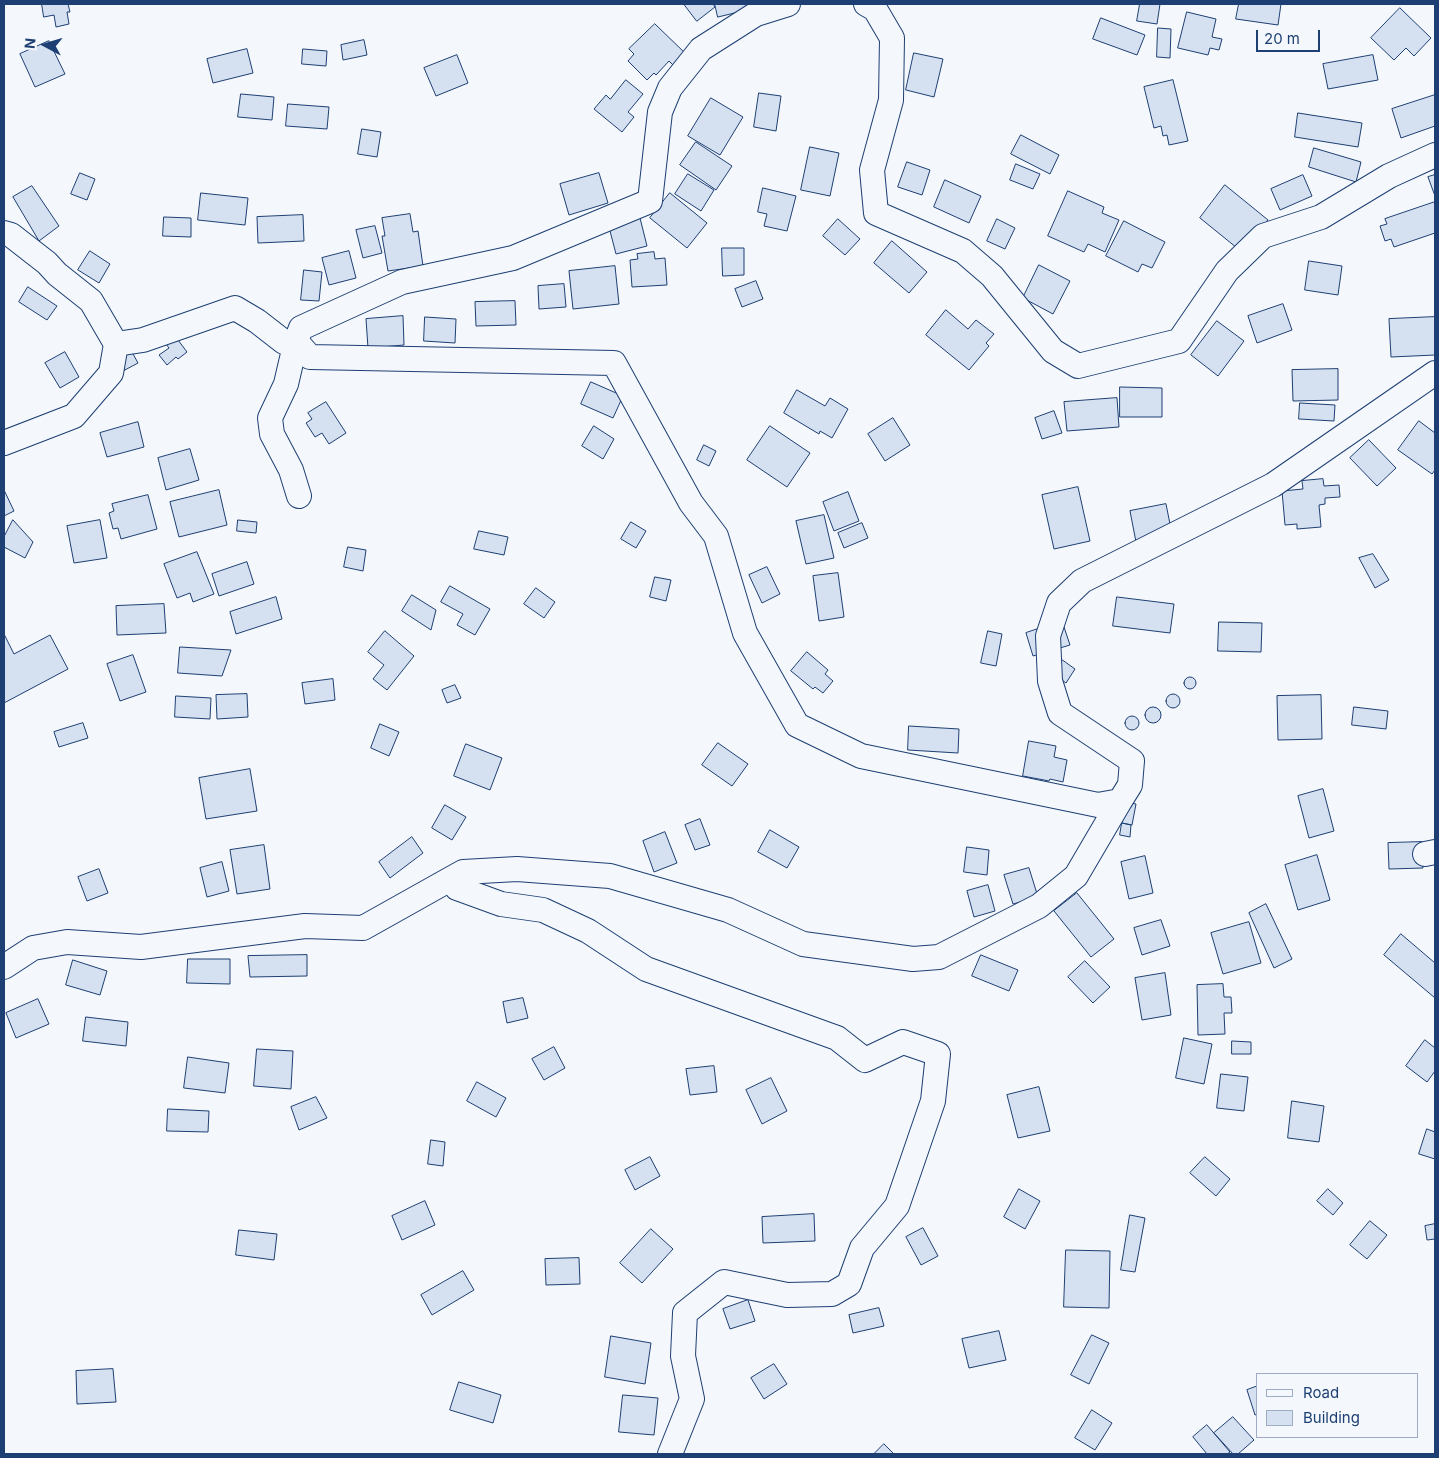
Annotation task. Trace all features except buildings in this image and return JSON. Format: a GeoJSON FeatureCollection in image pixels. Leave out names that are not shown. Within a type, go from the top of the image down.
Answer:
{"type":"FeatureCollection","features":[{"type":"Feature","properties":{"kind":"street"},"geometry":{"type":"LineString","coordinates":[[299,496],[291,470],[272,434],[270,418],[286,384],[301,328],[402,282],[513,258],[650,201],[660,112],[670,88],[701,49],[756,14],[788,4]]}},
{"type":"Feature","properties":{"kind":"street"},"geometry":{"type":"LineString","coordinates":[[866,4],[874,9],[892,38],[891,100],[872,170],[876,213],[964,251],[992,276],[1052,352],[1078,366],[1179,341],[1227,271],[1263,236],[1321,217],[1389,176],[1435,155]]}},
{"type":"Feature","properties":{"kind":"street"},"geometry":{"type":"LineString","coordinates":[[4,233],[11,235],[47,263],[57,274],[91,301],[116,344],[111,373],[74,416],[4,443]]}},
{"type":"Feature","properties":{"kind":"street"},"geometry":{"type":"LineString","coordinates":[[116,344],[143,340],[235,308],[258,321],[284,342],[296,341]]}},
{"type":"Feature","properties":{"kind":"street"},"geometry":{"type":"LineString","coordinates":[[296,341],[310,358],[614,363],[691,503],[716,536],[745,633],[797,725],[861,756],[1098,805],[1120,801]]}},
{"type":"Feature","properties":{"kind":"street"},"geometry":{"type":"LineString","coordinates":[[4,967],[33,948],[67,942],[141,947],[305,926],[363,928],[463,872],[517,868],[610,876],[728,910],[803,944],[913,959],[939,957],[1039,906],[1076,876],[1130,785],[1132,761],[1060,713],[1050,681],[1048,636],[1059,604],[1082,581],[1273,485],[1435,373]]}},
{"type":"Feature","properties":{"kind":"street"},"geometry":{"type":"LineString","coordinates":[[454,878],[458,888],[501,904],[543,910],[588,931],[646,969],[837,1038],[865,1060],[903,1042],[938,1054],[933,1101],[897,1206],[862,1248],[849,1284],[832,1294],[787,1295],[724,1282],[685,1313],[683,1356],[692,1399],[670,1454]]}}]}
